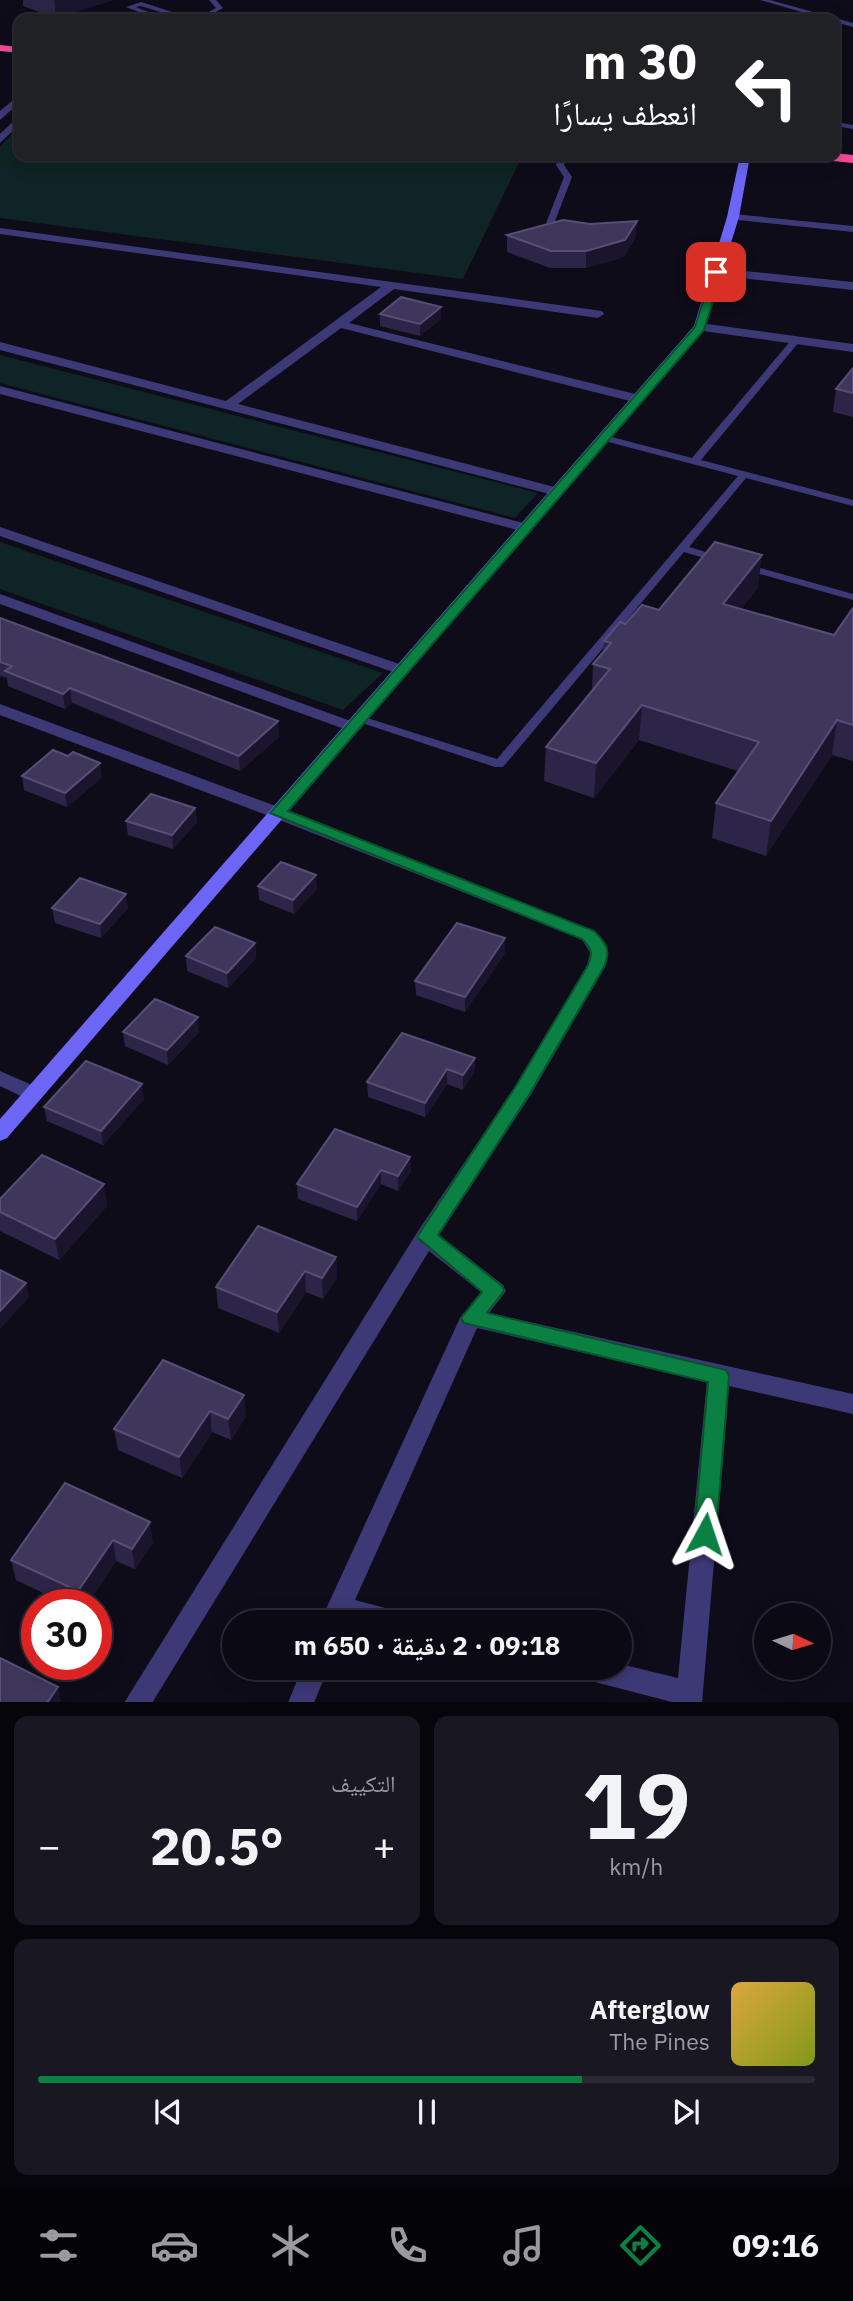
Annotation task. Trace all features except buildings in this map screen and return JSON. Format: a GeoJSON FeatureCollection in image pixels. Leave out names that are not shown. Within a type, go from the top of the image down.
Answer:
{"type":"FeatureCollection","features":[{"type":"Feature","properties":{"kind":"street"},"geometry":{"type":"LineString","coordinates":[[0,117],[14,103]]}},
{"type":"Feature","properties":{"kind":"street"},"geometry":{"type":"LineString","coordinates":[[0,140],[14,125]]}},
{"type":"Feature","properties":{"kind":"street"},"geometry":{"type":"LineString","coordinates":[[0,1133],[700,327],[733,217],[745,161]]}},
{"type":"Feature","properties":{"kind":"street"},"geometry":{"type":"LineString","coordinates":[[733,217],[853,229]]}},
{"type":"Feature","properties":{"kind":"street"},"geometry":{"type":"LineString","coordinates":[[0,231],[598,314]]}},
{"type":"Feature","properties":{"kind":"street"},"geometry":{"type":"LineString","coordinates":[[716,272],[853,286]]}},
{"type":"Feature","properties":{"kind":"street"},"geometry":{"type":"LineString","coordinates":[[229,405],[392,285]]}},
{"type":"Feature","properties":{"kind":"street"},"geometry":{"type":"LineString","coordinates":[[341,324],[638,399]]}},
{"type":"Feature","properties":{"kind":"street"},"geometry":{"type":"LineString","coordinates":[[700,327],[853,348]]}},
{"type":"Feature","properties":{"kind":"street"},"geometry":{"type":"LineString","coordinates":[[0,346],[557,492]]}},
{"type":"Feature","properties":{"kind":"street"},"geometry":{"type":"LineString","coordinates":[[0,390],[526,528]]}},
{"type":"Feature","properties":{"kind":"street"},"geometry":{"type":"LineString","coordinates":[[0,531],[402,670]]}},
{"type":"Feature","properties":{"kind":"street"},"geometry":{"type":"LineString","coordinates":[[0,599],[357,723]]}},
{"type":"Feature","properties":{"kind":"street"},"geometry":{"type":"LineString","coordinates":[[0,709],[278,813],[588,935],[598,945],[601,954],[523,1091],[426,1237],[138,1702]]}},
{"type":"Feature","properties":{"kind":"street"},"geometry":{"type":"LineString","coordinates":[[0,1078],[34,1094]]}},
{"type":"Feature","properties":{"kind":"street"},"geometry":{"type":"LineString","coordinates":[[337,1610],[471,1318],[495,1291],[426,1237]]}},
{"type":"Feature","properties":{"kind":"street"},"geometry":{"type":"LineString","coordinates":[[471,1318],[719,1376],[853,1404]]}},
{"type":"Feature","properties":{"kind":"street"},"geometry":{"type":"LineString","coordinates":[[628,1680],[690,1698],[719,1376]]}},
{"type":"Feature","properties":{"kind":"street"},"geometry":{"type":"LineString","coordinates":[[302,1702],[311,1680]]}},
{"type":"Feature","properties":{"kind":"lane"},"geometry":{"type":"LineString","coordinates":[[212,0],[220,8],[212,14]]}},
{"type":"Feature","properties":{"kind":"lane"},"geometry":{"type":"LineString","coordinates":[[763,0],[812,14]]}},
{"type":"Feature","properties":{"kind":"lane"},"geometry":{"type":"LineString","coordinates":[[149,14],[129,7],[141,4],[173,14]]}},
{"type":"Feature","properties":{"kind":"lane"},"geometry":{"type":"LineString","coordinates":[[549,226],[568,177],[560,165],[561,161]]}},
{"type":"Feature","properties":{"kind":"lane"},"geometry":{"type":"LineString","coordinates":[[694,462],[796,340]]}},
{"type":"Feature","properties":{"kind":"lane"},"geometry":{"type":"LineString","coordinates":[[604,438],[853,503]]}},
{"type":"Feature","properties":{"kind":"lane"},"geometry":{"type":"LineString","coordinates":[[357,723],[499,764],[744,475]]}},
{"type":"Feature","properties":{"kind":"lane"},"geometry":{"type":"LineString","coordinates":[[682,548],[853,597]]}},
{"type":"Feature","properties":{"kind":"green space"},"geometry":{"type":"Polygon","coordinates":[[[14,132],[14,161],[520,161],[463,279],[0,218],[0,147],[14,132]]]}},
{"type":"Feature","properties":{"kind":"green space"},"geometry":{"type":"Polygon","coordinates":[[[0,355],[538,493],[515,518],[0,383],[0,355]]]}},
{"type":"Feature","properties":{"kind":"green space"},"geometry":{"type":"Polygon","coordinates":[[[0,542],[383,673],[343,710],[0,589],[0,542]]]}},
{"type":"Feature","properties":{"kind":"route"},"geometry":{"type":"LineString","coordinates":[[705,1534],[719,1376],[471,1318],[495,1291],[426,1237],[523,1091],[596,967],[601,954],[598,945],[588,935],[278,813],[700,327],[716,272]]}}]}
